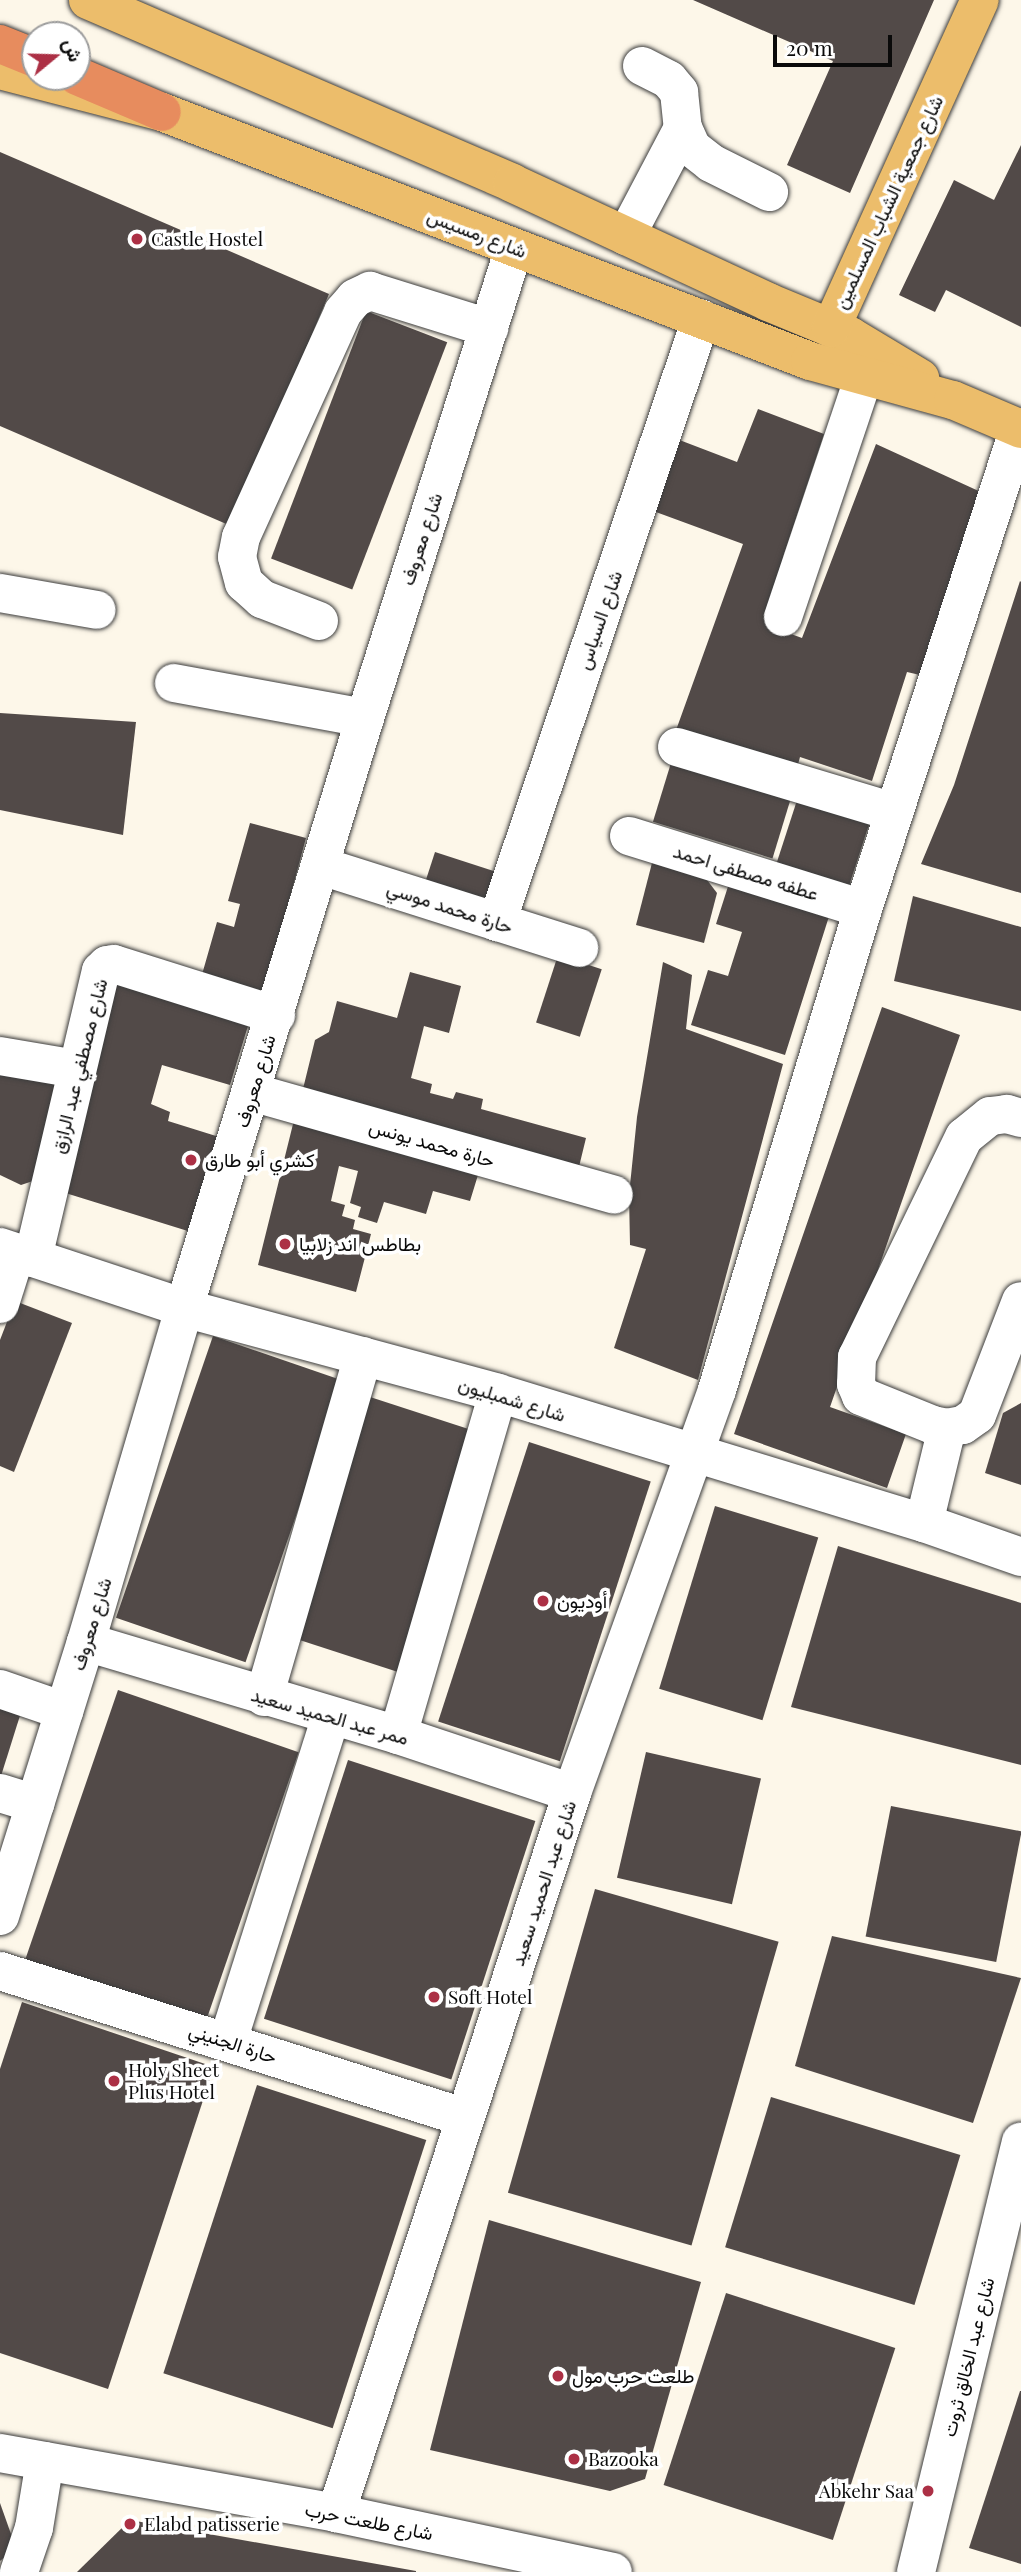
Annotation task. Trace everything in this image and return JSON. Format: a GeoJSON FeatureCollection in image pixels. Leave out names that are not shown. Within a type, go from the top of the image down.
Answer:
{"type":"FeatureCollection","features":[{"type":"Feature","properties":{"kind":"highway"},"geometry":{"type":"LineString","coordinates":[[0,44],[21,52]]}},
{"type":"Feature","properties":{"kind":"highway"},"geometry":{"type":"LineString","coordinates":[[91,82],[162,112]]}},
{"type":"Feature","properties":{"kind":"main road","name":"شارع رمسيس"},"geometry":{"type":"LineString","coordinates":[[88,0],[512,183],[831,328],[912,372],[953,400]]}},
{"type":"Feature","properties":{"kind":"main road","name":"شارع جمعية الشباب المسلمين"},"geometry":{"type":"LineString","coordinates":[[831,328],[980,0]]}},
{"type":"Feature","properties":{"kind":"main road","name":"شارع رمسيس"},"geometry":{"type":"LineString","coordinates":[[0,69],[162,112],[810,361],[953,400],[1020,429]]}},
{"type":"Feature","properties":{"kind":"street"},"geometry":{"type":"LineString","coordinates":[[642,65],[669,80],[679,92],[683,128],[692,148],[711,163],[769,192]]}},
{"type":"Feature","properties":{"kind":"street"},"geometry":{"type":"LineString","coordinates":[[626,236],[683,128]]}},
{"type":"Feature","properties":{"kind":"street","name":"شارع معروف"},"geometry":{"type":"LineString","coordinates":[[0,1916],[17,1798],[64,1711],[365,718],[514,248]]}},
{"type":"Feature","properties":{"kind":"street"},"geometry":{"type":"LineString","coordinates":[[319,621],[262,599],[244,583],[237,557],[242,537],[343,312],[355,298],[370,291],[489,328]]}},
{"type":"Feature","properties":{"kind":"street","name":"شارع السياس"},"geometry":{"type":"LineString","coordinates":[[497,922],[701,319]]}},
{"type":"Feature","properties":{"kind":"street"},"geometry":{"type":"LineString","coordinates":[[783,617],[864,376]]}},
{"type":"Feature","properties":{"kind":"street","name":"شارع عبد الحميد سعيد"},"geometry":{"type":"LineString","coordinates":[[336,2513],[572,1793],[717,1390],[863,909],[1020,429]]}},
{"type":"Feature","properties":{"kind":"street"},"geometry":{"type":"LineString","coordinates":[[0,593],[97,610]]}},
{"type":"Feature","properties":{"kind":"street"},"geometry":{"type":"LineString","coordinates":[[174,684],[365,718]]}},
{"type":"Feature","properties":{"kind":"street"},"geometry":{"type":"LineString","coordinates":[[677,747],[894,812]]}},
{"type":"Feature","properties":{"kind":"street","name":"عطفه مصطفى احمد"},"geometry":{"type":"LineString","coordinates":[[629,836],[863,909]]}},
{"type":"Feature","properties":{"kind":"street","name":"حارة محمد موسي"},"geometry":{"type":"LineString","coordinates":[[321,866],[579,948]]}},
{"type":"Feature","properties":{"kind":"street","name":"شارع مصطفي عبد الرازق"},"geometry":{"type":"LineString","coordinates":[[0,1304],[77,1069],[101,971],[107,965],[114,964],[276,1015]]}},
{"type":"Feature","properties":{"kind":"street"},"geometry":{"type":"LineString","coordinates":[[0,1056],[77,1069]]}},
{"type":"Feature","properties":{"kind":"street","name":"حارة محمد يونس"},"geometry":{"type":"LineString","coordinates":[[251,1092],[614,1195]]}},
{"type":"Feature","properties":{"kind":"street"},"geometry":{"type":"LineString","coordinates":[[1021,1118],[1007,1114],[990,1116],[964,1137],[857,1357],[856,1384],[861,1396],[947,1428],[963,1425],[977,1415],[1021,1301]]}},
{"type":"Feature","properties":{"kind":"street","name":"شارع شمبليون"},"geometry":{"type":"LineString","coordinates":[[16,1253],[184,1308],[498,1393],[923,1523],[1021,1557]]}},
{"type":"Feature","properties":{"kind":"street"},"geometry":{"type":"LineString","coordinates":[[264,1697],[363,1356]]}},
{"type":"Feature","properties":{"kind":"street"},"geometry":{"type":"LineString","coordinates":[[398,1735],[498,1393]]}},
{"type":"Feature","properties":{"kind":"street"},"geometry":{"type":"LineString","coordinates":[[923,1523],[947,1428]]}},
{"type":"Feature","properties":{"kind":"street","name":"ممر عبد الحميد سعيد"},"geometry":{"type":"LineString","coordinates":[[86,1642],[398,1735],[572,1793]]}},
{"type":"Feature","properties":{"kind":"street"},"geometry":{"type":"LineString","coordinates":[[0,1689],[64,1711]]}},
{"type":"Feature","properties":{"kind":"street"},"geometry":{"type":"LineString","coordinates":[[228,2041],[331,1717]]}},
{"type":"Feature","properties":{"kind":"street","name":"حارة الجنيني"},"geometry":{"type":"LineString","coordinates":[[0,1971],[465,2118]]}},
{"type":"Feature","properties":{"kind":"street","name":"شارع عبد الخالق ثروت"},"geometry":{"type":"LineString","coordinates":[[916,2572],[1021,2142]]}},
{"type":"Feature","properties":{"kind":"street","name":"شارع طلعت حرب"},"geometry":{"type":"LineString","coordinates":[[0,2453],[336,2513],[613,2572]]}},
{"type":"Feature","properties":{"kind":"street"},"geometry":{"type":"LineString","coordinates":[[19,2572],[34,2528],[45,2461]]}},
{"type":"Feature","properties":{"kind":"building"},"geometry":{"type":"Polygon","coordinates":[[[693,0],[934,0],[850,193],[787,165],[833,61],[693,0]]]}},
{"type":"Feature","properties":{"kind":"building"},"geometry":{"type":"Polygon","coordinates":[[[1021,145],[1021,327],[946,290],[935,312],[899,295],[954,180],[994,200],[1021,145]]]}},
{"type":"Feature","properties":{"kind":"building"},"geometry":{"type":"Polygon","coordinates":[[[0,152],[329,294],[231,526],[0,426],[0,152]]]}},
{"type":"Feature","properties":{"kind":"building"},"geometry":{"type":"Polygon","coordinates":[[[366,311],[447,342],[352,590],[271,558],[366,311]]]}},
{"type":"Feature","properties":{"kind":"building"},"geometry":{"type":"Polygon","coordinates":[[[758,409],[824,434],[784,554],[769,626],[802,638],[876,444],[983,493],[920,675],[907,672],[872,781],[800,757],[796,772],[675,733],[743,544],[645,508],[669,436],[737,462],[758,409]]]}},
{"type":"Feature","properties":{"kind":"building"},"geometry":{"type":"Polygon","coordinates":[[[1020,581],[1021,893],[921,864],[954,785],[1020,581]]]}},
{"type":"Feature","properties":{"kind":"building"},"geometry":{"type":"Polygon","coordinates":[[[0,713],[136,722],[123,835],[0,810],[0,713]]]}},
{"type":"Feature","properties":{"kind":"building"},"geometry":{"type":"Polygon","coordinates":[[[674,753],[794,790],[772,858],[653,822],[674,753]]]}},
{"type":"Feature","properties":{"kind":"building"},"geometry":{"type":"Polygon","coordinates":[[[800,791],[872,814],[848,890],[776,866],[800,791]]]}},
{"type":"Feature","properties":{"kind":"building"},"geometry":{"type":"Polygon","coordinates":[[[250,823],[306,838],[263,997],[201,978],[217,922],[234,927],[240,904],[228,901],[250,823]]]}},
{"type":"Feature","properties":{"kind":"building"},"geometry":{"type":"Polygon","coordinates":[[[435,852],[496,872],[483,911],[422,891],[435,852]]]}},
{"type":"Feature","properties":{"kind":"building"},"geometry":{"type":"Polygon","coordinates":[[[653,859],[701,872],[717,893],[704,943],[636,925],[653,859]]]}},
{"type":"Feature","properties":{"kind":"building"},"geometry":{"type":"Polygon","coordinates":[[[732,874],[832,907],[785,1055],[691,1025],[708,970],[728,976],[742,932],[716,924],[732,874]]]}},
{"type":"Feature","properties":{"kind":"building"},"geometry":{"type":"Polygon","coordinates":[[[913,896],[1021,927],[1021,1011],[894,981],[913,896]]]}},
{"type":"Feature","properties":{"kind":"building"},"geometry":{"type":"Polygon","coordinates":[[[558,955],[602,969],[580,1037],[536,1023],[558,955]]]}},
{"type":"Feature","properties":{"kind":"building"},"geometry":{"type":"Polygon","coordinates":[[[663,962],[692,975],[686,1029],[783,1064],[698,1380],[614,1348],[646,1249],[630,1245],[629,1195],[637,1117],[663,962]]]}},
{"type":"Feature","properties":{"kind":"building"},"geometry":{"type":"Polygon","coordinates":[[[410,972],[461,986],[449,1033],[424,1026],[411,1078],[432,1084],[430,1093],[453,1099],[456,1092],[483,1099],[481,1109],[586,1138],[577,1175],[300,1101],[315,1040],[329,1032],[337,1001],[397,1018],[410,972]]]}},
{"type":"Feature","properties":{"kind":"building"},"geometry":{"type":"Polygon","coordinates":[[[109,976],[251,1016],[230,1085],[162,1065],[151,1104],[170,1112],[168,1121],[232,1141],[191,1232],[59,1191],[109,976]]]}},
{"type":"Feature","properties":{"kind":"building"},"geometry":{"type":"Polygon","coordinates":[[[882,1007],[960,1035],[830,1407],[906,1434],[887,1488],[734,1434],[882,1007]]]}},
{"type":"Feature","properties":{"kind":"building"},"geometry":{"type":"Polygon","coordinates":[[[0,1065],[69,1075],[45,1177],[21,1185],[0,1175],[0,1065]]]}},
{"type":"Feature","properties":{"kind":"building"},"geometry":{"type":"Polygon","coordinates":[[[295,1116],[482,1162],[470,1201],[433,1191],[426,1214],[384,1202],[377,1223],[358,1217],[361,1207],[350,1203],[358,1171],[339,1166],[331,1201],[345,1205],[342,1216],[355,1220],[353,1229],[371,1234],[356,1292],[258,1265],[295,1116]]]}},
{"type":"Feature","properties":{"kind":"building"},"geometry":{"type":"Polygon","coordinates":[[[15,1301],[72,1323],[14,1472],[0,1466],[0,1340],[15,1301]]]}},
{"type":"Feature","properties":{"kind":"building"},"geometry":{"type":"Polygon","coordinates":[[[213,1336],[343,1381],[246,1662],[116,1618],[213,1336]]]}},
{"type":"Feature","properties":{"kind":"building"},"geometry":{"type":"Polygon","coordinates":[[[367,1396],[479,1432],[401,1673],[289,1637],[367,1396]]]}},
{"type":"Feature","properties":{"kind":"building"},"geometry":{"type":"Polygon","coordinates":[[[1021,1403],[1021,1485],[985,1473],[1003,1413],[1021,1403]]]}},
{"type":"Feature","properties":{"kind":"building","name":"أوديون"},"geometry":{"type":"Polygon","coordinates":[[[529,1442],[651,1482],[560,1761],[438,1722],[529,1442]]]}},
{"type":"Feature","properties":{"kind":"building"},"geometry":{"type":"Polygon","coordinates":[[[715,1506],[818,1538],[762,1720],[659,1689],[715,1506]]]}},
{"type":"Feature","properties":{"kind":"building"},"geometry":{"type":"Polygon","coordinates":[[[838,1546],[1021,1603],[1021,1765],[791,1707],[838,1546]]]}},
{"type":"Feature","properties":{"kind":"building"},"geometry":{"type":"Polygon","coordinates":[[[118,1690],[299,1752],[204,2027],[23,1965],[118,1690]]]}},
{"type":"Feature","properties":{"kind":"building"},"geometry":{"type":"Polygon","coordinates":[[[0,1699],[23,1706],[1,1776],[0,1776],[0,1699]]]}},
{"type":"Feature","properties":{"kind":"building"},"geometry":{"type":"Polygon","coordinates":[[[646,1752],[761,1779],[732,1904],[617,1878],[646,1752]]]}},
{"type":"Feature","properties":{"kind":"building"},"geometry":{"type":"Polygon","coordinates":[[[348,1760],[535,1821],[451,2080],[264,2019],[348,1760]]]}},
{"type":"Feature","properties":{"kind":"building"},"geometry":{"type":"Polygon","coordinates":[[[891,1806],[1021,1831],[996,1962],[866,1937],[891,1806]]]}},
{"type":"Feature","properties":{"kind":"building"},"geometry":{"type":"Polygon","coordinates":[[[595,1889],[779,1942],[691,2245],[508,2193],[595,1889]]]}},
{"type":"Feature","properties":{"kind":"building"},"geometry":{"type":"Polygon","coordinates":[[[832,1936],[1021,1978],[973,2123],[795,2066],[832,1936]]]}},
{"type":"Feature","properties":{"kind":"building"},"geometry":{"type":"Polygon","coordinates":[[[22,2002],[214,2067],[108,2389],[0,2353],[0,2069],[22,2002]]]}},
{"type":"Feature","properties":{"kind":"building"},"geometry":{"type":"Polygon","coordinates":[[[257,2085],[426,2140],[333,2428],[163,2373],[257,2085]]]}},
{"type":"Feature","properties":{"kind":"building"},"geometry":{"type":"Polygon","coordinates":[[[771,2097],[960,2155],[914,2305],[725,2247],[771,2097]]]}},
{"type":"Feature","properties":{"kind":"building"},"geometry":{"type":"Polygon","coordinates":[[[489,2220],[701,2282],[645,2479],[610,2491],[430,2450],[489,2220]]]}},
{"type":"Feature","properties":{"kind":"building"},"geometry":{"type":"Polygon","coordinates":[[[726,2293],[895,2348],[833,2540],[664,2485],[726,2293]]]}},
{"type":"Feature","properties":{"kind":"building"},"geometry":{"type":"Polygon","coordinates":[[[1021,2391],[1021,2564],[969,2548],[1021,2391]]]}},
{"type":"Feature","properties":{"kind":"building"},"geometry":{"type":"Polygon","coordinates":[[[0,2503],[16,2548],[0,2561],[0,2503]]]}},
{"type":"Feature","properties":{"kind":"building"},"geometry":{"type":"Polygon","coordinates":[[[130,2520],[416,2571],[416,2572],[77,2572],[130,2520]]]}},
{"type":"Feature","properties":{"kind":"place","name":"Castle Hostel"},"geometry":{"type":"Point","coordinates":[137,239]}},
{"type":"Feature","properties":{"kind":"place","name":"كشري أبو طارق"},"geometry":{"type":"Point","coordinates":[191,1160]}},
{"type":"Feature","properties":{"kind":"place","name":"بطاطس اند زلابيا"},"geometry":{"type":"Point","coordinates":[285,1244]}},
{"type":"Feature","properties":{"kind":"place","name":"أوديون"},"geometry":{"type":"Point","coordinates":[543,1601]}},
{"type":"Feature","properties":{"kind":"place","name":"Soft Hotel"},"geometry":{"type":"Point","coordinates":[434,1997]}},
{"type":"Feature","properties":{"kind":"place","name":"Holy Sheet Plus Hotel"},"geometry":{"type":"Point","coordinates":[114,2081]}},
{"type":"Feature","properties":{"kind":"place","name":"طلعت حرب مول"},"geometry":{"type":"Point","coordinates":[558,2376]}},
{"type":"Feature","properties":{"kind":"place","name":"Bazooka"},"geometry":{"type":"Point","coordinates":[574,2459]}},
{"type":"Feature","properties":{"kind":"place","name":"Abkehr Saa"},"geometry":{"type":"Point","coordinates":[928,2491]}},
{"type":"Feature","properties":{"kind":"place","name":"Elabd patisserie"},"geometry":{"type":"Point","coordinates":[130,2524]}}]}
